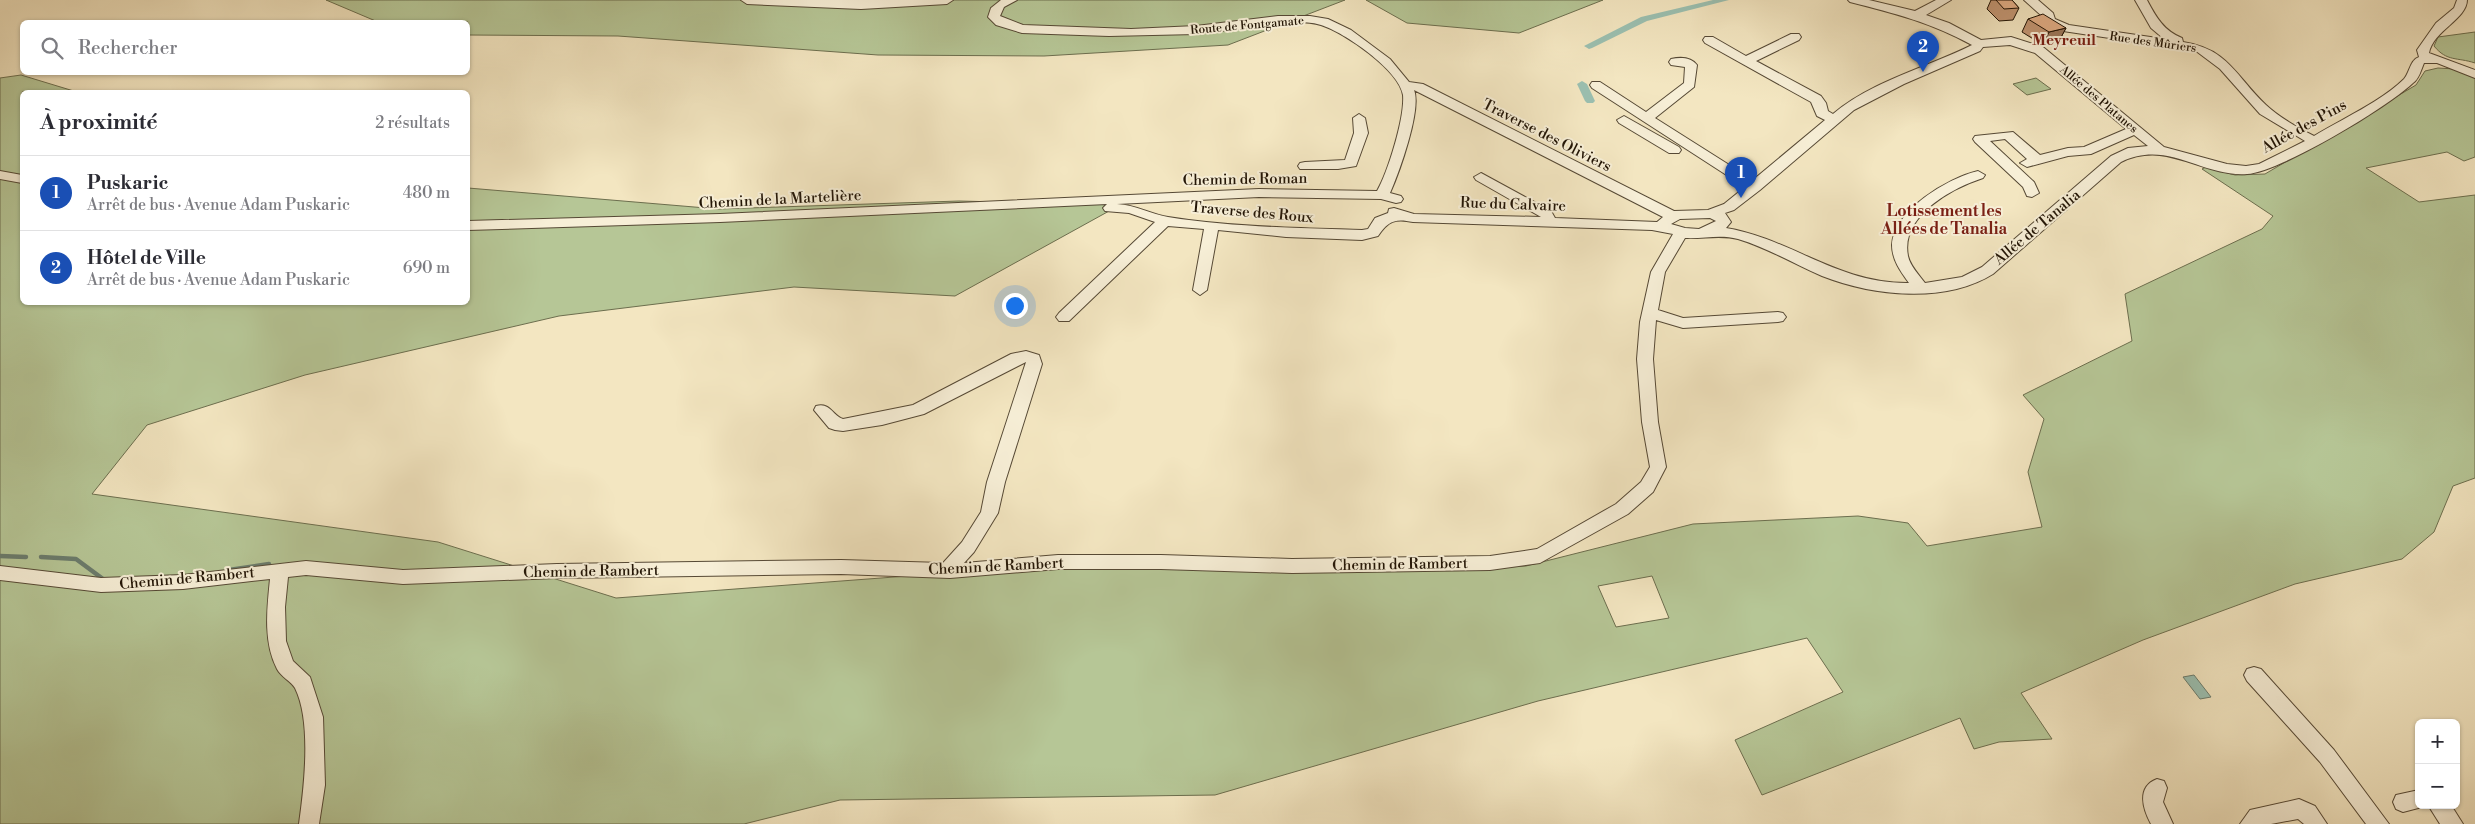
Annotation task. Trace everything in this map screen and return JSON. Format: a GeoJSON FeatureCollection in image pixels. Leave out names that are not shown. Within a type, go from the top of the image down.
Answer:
{"type":"FeatureCollection","features":[{"type":"Feature","properties":{"kind":"street"},"geometry":{"type":"LineString","coordinates":[[747,0],[868,5],[947,0]]}},
{"type":"Feature","properties":{"kind":"street"},"geometry":{"type":"LineString","coordinates":[[1674,225],[1706,231],[1726,217],[1751,190],[1834,120],[1862,100],[1976,48],[1978,44],[1945,26],[1916,15],[1854,0]]}},
{"type":"Feature","properties":{"kind":"street"},"geometry":{"type":"LineString","coordinates":[[1916,15],[1945,0]]}},
{"type":"Feature","properties":{"kind":"street"},"geometry":{"type":"LineString","coordinates":[[2141,0],[2151,21],[2160,31],[2174,40],[2199,48]]}},
{"type":"Feature","properties":{"kind":"street"},"geometry":{"type":"LineString","coordinates":[[2430,56],[2435,32],[2460,9],[2462,0],[2467,0]]}},
{"type":"Feature","properties":{"kind":"street"},"geometry":{"type":"LineString","coordinates":[[2019,8],[2034,1]]}},
{"type":"Feature","properties":{"kind":"street","name":"Rue des Mûriers"},"geometry":{"type":"LineString","coordinates":[[2034,1],[2049,16],[2049,21],[2067,28],[2199,48],[2213,54],[2260,107],[2292,129],[2315,141]]}},
{"type":"Feature","properties":{"kind":"street","name":"Route de Fontgamate"},"geometry":{"type":"LineString","coordinates":[[1002,2],[994,11],[994,16],[1000,22],[1009,26],[1037,30],[1194,30],[1293,19],[1324,22],[1337,27],[1372,51],[1399,74],[1406,85]]}},
{"type":"Feature","properties":{"kind":"street"},"geometry":{"type":"LineString","coordinates":[[1745,61],[1795,36]]}},
{"type":"Feature","properties":{"kind":"street"},"geometry":{"type":"LineString","coordinates":[[1709,40],[1816,100],[1820,103],[1822,113],[1834,120]]}},
{"type":"Feature","properties":{"kind":"street","name":"Allée des Platanes"},"geometry":{"type":"LineString","coordinates":[[1978,44],[2011,41],[2039,50],[2133,131]]}},
{"type":"Feature","properties":{"kind":"street","name":"Allée des Pins"},"geometry":{"type":"LineString","coordinates":[[2154,150],[2184,155],[2226,168],[2256,170],[2315,141],[2383,100],[2410,80],[2418,66],[2430,56],[2472,73]]}},
{"type":"Feature","properties":{"kind":"street"},"geometry":{"type":"LineString","coordinates":[[1646,119],[1690,84],[1692,65],[1685,62],[1675,62]]}},
{"type":"Feature","properties":{"kind":"street"},"geometry":{"type":"LineString","coordinates":[[1405,216],[1388,206],[1389,182],[1409,112],[1410,102],[1406,85]]}},
{"type":"Feature","properties":{"kind":"street","name":"Traverse des Oliviers"},"geometry":{"type":"LineString","coordinates":[[1406,85],[1419,87],[1674,225]]}},
{"type":"Feature","properties":{"kind":"street"},"geometry":{"type":"LineString","coordinates":[[1596,85],[1751,190]]}},
{"type":"Feature","properties":{"kind":"street"},"geometry":{"type":"LineString","coordinates":[[1305,166],[1338,166],[1351,163],[1361,133],[1359,118]]}},
{"type":"Feature","properties":{"kind":"street"},"geometry":{"type":"LineString","coordinates":[[1624,120],[1751,190]]}},
{"type":"Feature","properties":{"kind":"street"},"geometry":{"type":"LineString","coordinates":[[2010,168],[2068,152],[2086,151],[2133,131],[2154,150]]}},
{"type":"Feature","properties":{"kind":"street"},"geometry":{"type":"LineString","coordinates":[[2032,192],[2029,185],[1980,139],[2008,135],[2038,161]]}},
{"type":"Feature","properties":{"kind":"street","name":"Allée de Tanalia"},"geometry":{"type":"LineString","coordinates":[[1706,231],[1735,234],[1759,242],[1830,274],[1886,286],[1920,288],[1953,284],[1984,272],[2116,159],[2126,153],[2154,150]]}},
{"type":"Feature","properties":{"kind":"street"},"geometry":{"type":"LineString","coordinates":[[0,175],[20,179]]}},
{"type":"Feature","properties":{"kind":"street"},"geometry":{"type":"LineString","coordinates":[[1920,288],[1901,257],[1902,232],[1915,214],[1933,198],[1964,180],[1978,175]]}},
{"type":"Feature","properties":{"kind":"street"},"geometry":{"type":"LineString","coordinates":[[1481,177],[1546,214],[1550,221]]}},
{"type":"Feature","properties":{"kind":"street","name":"Chemin de Roman"},"geometry":{"type":"LineString","coordinates":[[1095,202],[1259,193],[1389,197]]}},
{"type":"Feature","properties":{"kind":"street"},"geometry":{"type":"LineString","coordinates":[[1389,197],[1419,213],[1446,217]]}},
{"type":"Feature","properties":{"kind":"street","name":"Traverse des Roux"},"geometry":{"type":"LineString","coordinates":[[1095,202],[1099,208],[1130,209],[1166,221],[1286,232],[1362,235],[1373,233],[1380,221],[1386,218],[1405,216]]}},
{"type":"Feature","properties":{"kind":"street","name":"Chemin de la Martelière"},"geometry":{"type":"LineString","coordinates":[[470,226],[720,218],[1095,202]]}},
{"type":"Feature","properties":{"kind":"street"},"geometry":{"type":"LineString","coordinates":[[1674,225],[1710,214],[1726,217]]}},
{"type":"Feature","properties":{"kind":"street","name":"Rue du Calvaire"},"geometry":{"type":"LineString","coordinates":[[1405,216],[1674,225]]}},
{"type":"Feature","properties":{"kind":"street","name":"Allée de Tanalia"},"geometry":{"type":"LineString","coordinates":[[1726,217],[1727,229],[1735,234]]}},
{"type":"Feature","properties":{"kind":"street"},"geometry":{"type":"LineString","coordinates":[[1064,317],[1166,221]]}},
{"type":"Feature","properties":{"kind":"street"},"geometry":{"type":"LineString","coordinates":[[1200,290],[1212,224]]}},
{"type":"Feature","properties":{"kind":"street","name":"Chemin de Rambert"},"geometry":{"type":"LineString","coordinates":[[0,573],[101,585],[182,582],[306,568],[363,575],[403,577],[557,571],[841,567],[950,571],[1058,562],[1161,562],[1292,566],[1490,563],[1540,556],[1622,509],[1647,487],[1658,468],[1650,422],[1645,359],[1658,272],[1674,225]]}},
{"type":"Feature","properties":{"kind":"street"},"geometry":{"type":"LineString","coordinates":[[1651,313],[1684,323],[1778,317]]}},
{"type":"Feature","properties":{"kind":"street"},"geometry":{"type":"LineString","coordinates":[[822,410],[835,424],[843,425],[882,419],[918,410],[1017,358],[1026,356],[1033,359],[1034,364],[996,482],[989,513],[968,548],[952,563],[950,571]]}},
{"type":"Feature","properties":{"kind":"street"},"geometry":{"type":"LineString","coordinates":[[968,548],[981,568]]}},
{"type":"Feature","properties":{"kind":"street"},"geometry":{"type":"LineString","coordinates":[[280,570],[276,608],[277,641],[285,666],[303,683],[313,717],[316,785],[309,824]]}},
{"type":"Feature","properties":{"kind":"street"},"geometry":{"type":"LineString","coordinates":[[2254,674],[2327,756],[2379,824]]}},
{"type":"Feature","properties":{"kind":"street"},"geometry":{"type":"LineString","coordinates":[[2156,788],[2153,793],[2152,803],[2163,824]]}},
{"type":"Feature","properties":{"kind":"street"},"geometry":{"type":"LineString","coordinates":[[2441,809],[2453,824]]}},
{"type":"Feature","properties":{"kind":"street"},"geometry":{"type":"LineString","coordinates":[[2250,824],[2257,817],[2299,810],[2308,813],[2317,824]]}},
{"type":"Feature","properties":{"kind":"shaded area"},"geometry":{"type":"Polygon","coordinates":[[[326,0],[1345,0],[1228,45],[1044,56],[878,55],[618,36],[470,35],[470,20],[373,20],[326,0]]]}},
{"type":"Feature","properties":{"kind":"shaded area"},"geometry":{"type":"Polygon","coordinates":[[[1366,0],[1603,0],[1519,33],[1407,23],[1366,0]]]}},
{"type":"Feature","properties":{"kind":"shaded area"},"geometry":{"type":"Polygon","coordinates":[[[2475,32],[2475,63],[2443,55],[2434,46],[2438,37],[2475,32]]]}},
{"type":"Feature","properties":{"kind":"shaded area"},"geometry":{"type":"Polygon","coordinates":[[[2438,68],[2455,69],[2475,76],[2475,157],[2464,161],[2447,152],[2366,168],[2419,202],[2475,195],[2475,478],[2453,486],[2434,532],[2402,559],[2295,584],[2143,640],[2021,693],[2052,739],[1999,742],[1974,749],[1960,718],[1762,795],[1735,740],[1843,692],[1807,638],[1538,701],[1215,795],[840,800],[744,824],[0,824],[0,78],[21,75],[70,90],[20,90],[20,305],[470,305],[470,188],[718,209],[959,201],[1120,205],[955,296],[794,287],[559,316],[305,375],[147,425],[92,494],[438,542],[616,598],[1027,567],[1452,570],[1526,566],[1693,524],[1858,516],[1908,523],[1927,546],[2042,527],[2028,472],[2044,419],[2023,395],[2132,341],[2125,294],[2262,229],[2273,216],[2202,169],[2206,167],[2235,175],[2265,174],[2416,85],[2425,71],[2438,68]],[[1652,576],[1598,586],[1616,627],[1669,618],[1652,576]]]}},
{"type":"Feature","properties":{"kind":"shaded area"},"geometry":{"type":"Polygon","coordinates":[[[2036,78],[2051,89],[2027,95],[2013,84],[2036,78]]]}},
{"type":"Feature","properties":{"kind":"shaded area"},"geometry":{"type":"Polygon","coordinates":[[[2194,675],[2211,697],[2200,699],[2183,677],[2194,675]]]}},
{"type":"Feature","properties":{"kind":"building"},"geometry":{"type":"Polygon","coordinates":[[[1996,0],[2012,0],[2019,8],[2004,9],[1996,0]]]}},
{"type":"Feature","properties":{"kind":"building"},"geometry":{"type":"Polygon","coordinates":[[[2043,14],[2066,28],[2049,32],[2028,19],[2043,14]]]}},
{"type":"Feature","properties":{"kind":"waterway"},"geometry":{"type":"LineString","coordinates":[[1589,46],[1644,19],[1725,0]]}},
{"type":"Feature","properties":{"kind":"waterway"},"geometry":{"type":"LineString","coordinates":[[1582,84],[1590,101]]}},
{"type":"Feature","properties":{"kind":"waterway"},"geometry":{"type":"LineString","coordinates":[[0,556],[26,557]]}},
{"type":"Feature","properties":{"kind":"waterway"},"geometry":{"type":"LineString","coordinates":[[41,557],[76,559],[103,579]]}},
{"type":"Feature","properties":{"kind":"waterway"},"geometry":{"type":"LineString","coordinates":[[229,570],[269,564]]}},
{"type":"Feature","properties":{"kind":"place","name":"Hôtel de Ville"},"geometry":{"type":"Point","coordinates":[1923,72]}},
{"type":"Feature","properties":{"kind":"place","name":"Puskaric"},"geometry":{"type":"Point","coordinates":[1741,198]}},
{"type":"Feature","properties":{"kind":"district","name":"Meyreuil"},"geometry":{"type":"Point","coordinates":[2064,40]}},
{"type":"Feature","properties":{"kind":"district","name":"Lotissement les Allées de Tanalia"},"geometry":{"type":"Point","coordinates":[1944,219]}}]}
